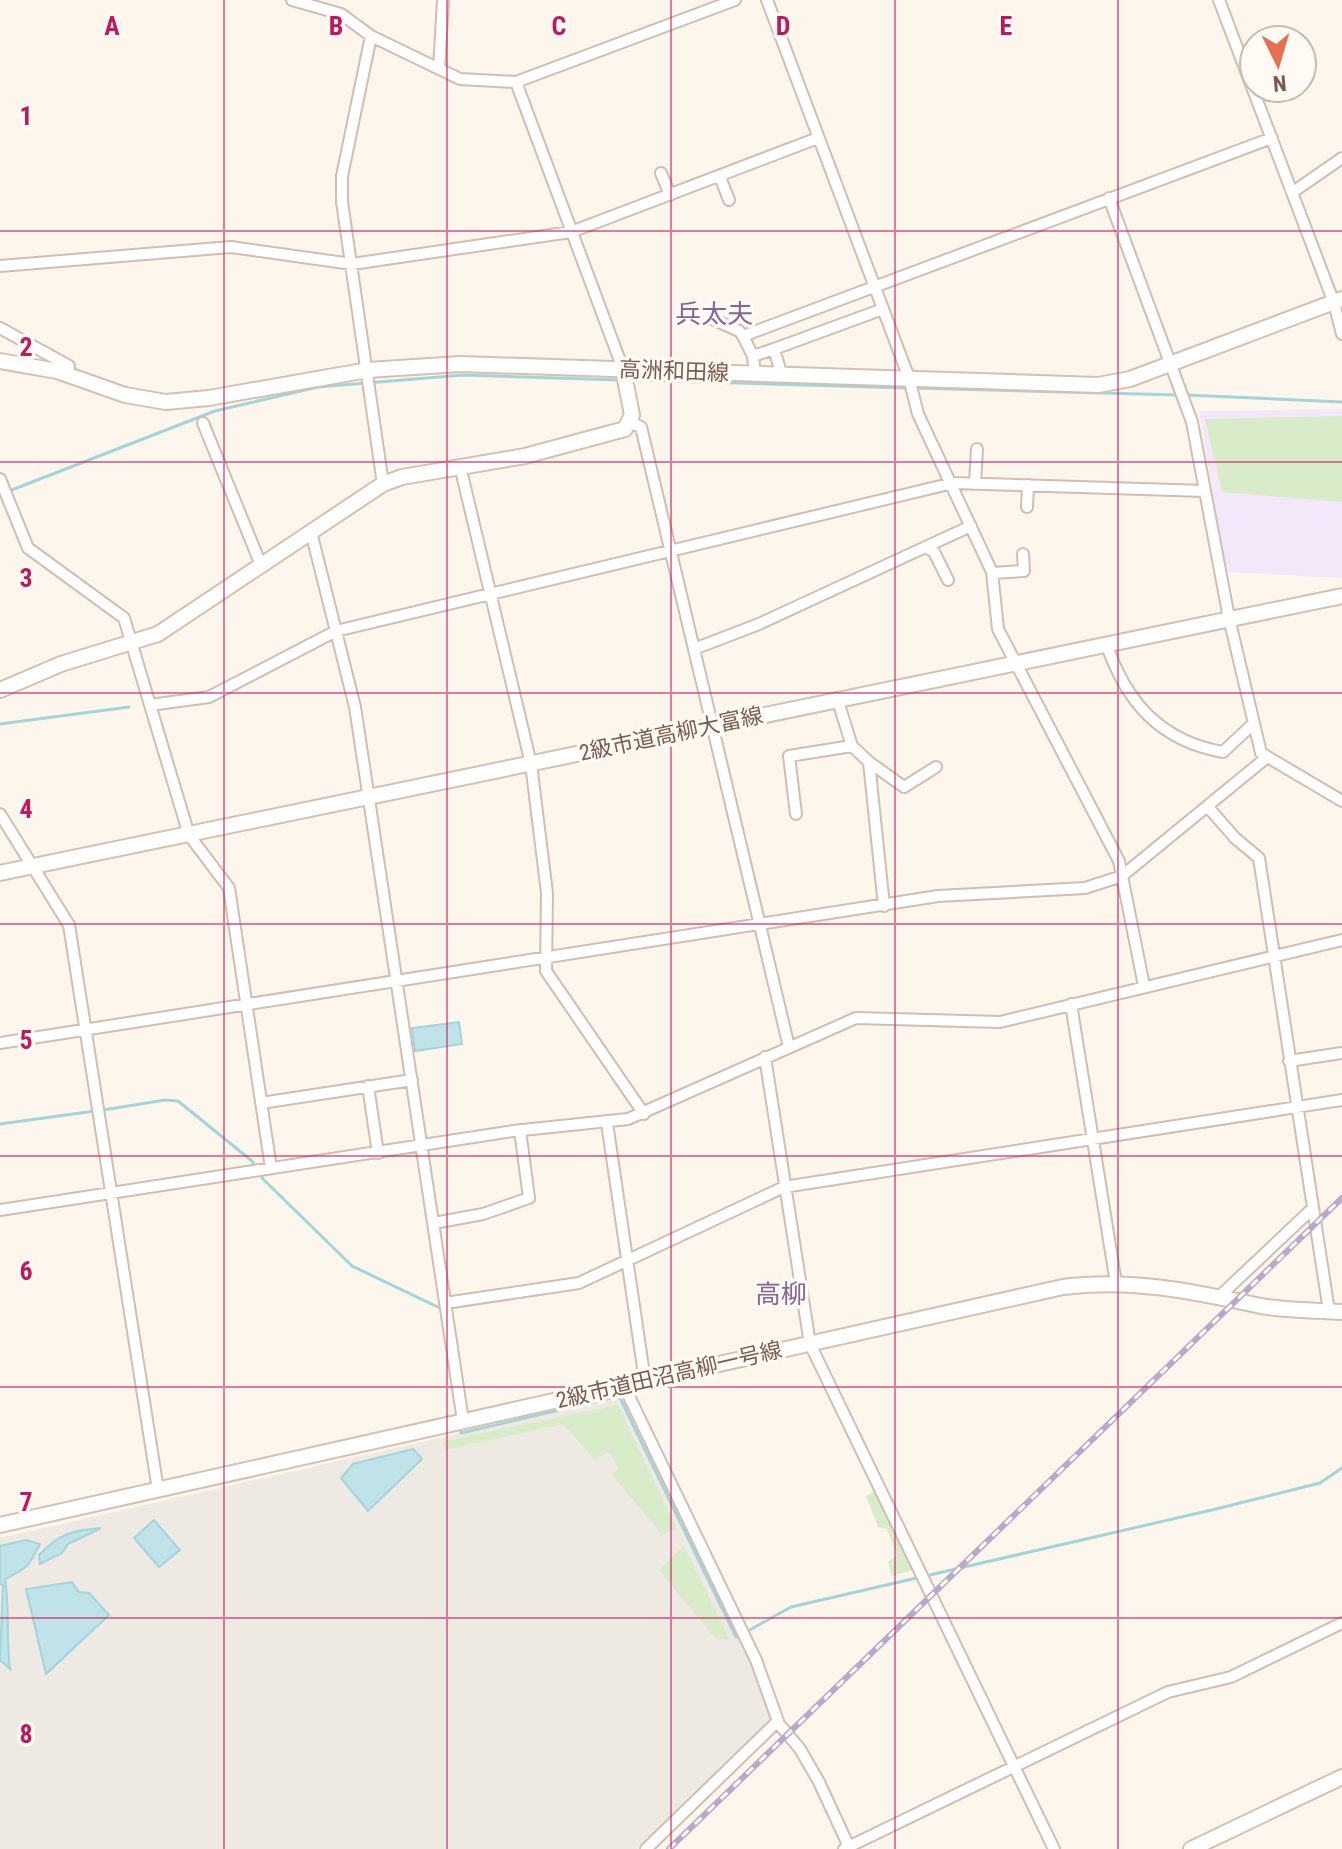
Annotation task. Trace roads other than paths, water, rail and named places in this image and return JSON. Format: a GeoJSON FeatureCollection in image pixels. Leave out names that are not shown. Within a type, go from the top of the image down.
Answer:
{"type":"FeatureCollection","features":[{"type":"Feature","properties":{"kind":"street"},"geometry":{"type":"LineString","coordinates":[[292,0],[341,14],[371,36],[439,69],[474,82],[516,82],[735,0]]}},
{"type":"Feature","properties":{"kind":"street"},"geometry":{"type":"LineString","coordinates":[[439,69],[443,0]]}},
{"type":"Feature","properties":{"kind":"street"},"geometry":{"type":"LineString","coordinates":[[767,0],[909,378],[918,414],[953,483],[992,573],[998,629],[1119,861],[1144,986]]}},
{"type":"Feature","properties":{"kind":"street"},"geometry":{"type":"LineString","coordinates":[[1219,0],[1338,301],[1342,334]]}},
{"type":"Feature","properties":{"kind":"street"},"geometry":{"type":"LineString","coordinates":[[371,36],[342,176],[342,202],[383,484]]}},
{"type":"Feature","properties":{"kind":"street"},"geometry":{"type":"LineString","coordinates":[[0,690],[131,639],[158,634],[383,484],[460,466],[525,456],[625,429],[631,423],[623,369],[516,82]]}},
{"type":"Feature","properties":{"kind":"street"},"geometry":{"type":"LineString","coordinates":[[0,266],[231,247],[352,264],[571,232],[818,138]]}},
{"type":"Feature","properties":{"kind":"street"},"geometry":{"type":"LineString","coordinates":[[743,336],[1272,138]]}},
{"type":"Feature","properties":{"kind":"street"},"geometry":{"type":"LineString","coordinates":[[1293,192],[1342,158]]}},
{"type":"Feature","properties":{"kind":"street"},"geometry":{"type":"LineString","coordinates":[[661,173],[670,195]]}},
{"type":"Feature","properties":{"kind":"street"},"geometry":{"type":"LineString","coordinates":[[720,177],[729,200]]}},
{"type":"Feature","properties":{"kind":"street"},"geometry":{"type":"LineString","coordinates":[[1109,198],[1192,422],[1229,618],[1261,753],[1342,801]]}},
{"type":"Feature","properties":{"kind":"street","name":"高洲和田線"},"geometry":{"type":"LineString","coordinates":[[0,361],[69,374],[125,395],[166,402],[368,370],[460,364],[1098,385],[1130,379],[1170,361],[1338,301]]}},
{"type":"Feature","properties":{"kind":"street"},"geometry":{"type":"LineString","coordinates":[[753,356],[883,309]]}},
{"type":"Feature","properties":{"kind":"street"},"geometry":{"type":"LineString","coordinates":[[697,312],[743,336],[753,356],[755,375]]}},
{"type":"Feature","properties":{"kind":"street"},"geometry":{"type":"LineString","coordinates":[[0,328],[69,366],[69,374]]}},
{"type":"Feature","properties":{"kind":"street"},"geometry":{"type":"LineString","coordinates":[[774,349],[782,376]]}},
{"type":"Feature","properties":{"kind":"street"},"geometry":{"type":"LineString","coordinates":[[203,423],[261,565]]}},
{"type":"Feature","properties":{"kind":"street"},"geometry":{"type":"LineString","coordinates":[[631,423],[641,427],[761,924],[773,992],[789,1047]]}},
{"type":"Feature","properties":{"kind":"street"},"geometry":{"type":"LineString","coordinates":[[975,484],[977,449]]}},
{"type":"Feature","properties":{"kind":"street"},"geometry":{"type":"LineString","coordinates":[[460,466],[531,764],[547,893],[546,971],[644,1114]]}},
{"type":"Feature","properties":{"kind":"street"},"geometry":{"type":"LineString","coordinates":[[2,482],[28,548],[124,618],[189,835],[229,888],[271,1168]]}},
{"type":"Feature","properties":{"kind":"street"},"geometry":{"type":"LineString","coordinates":[[150,705],[209,697],[336,631],[953,483],[1205,491]]}},
{"type":"Feature","properties":{"kind":"street"},"geometry":{"type":"LineString","coordinates":[[1027,507],[1028,485]]}},
{"type":"Feature","properties":{"kind":"street"},"geometry":{"type":"LineString","coordinates":[[694,649],[759,624],[971,526]]}},
{"type":"Feature","properties":{"kind":"street"},"geometry":{"type":"LineString","coordinates":[[311,532],[355,707],[463,1421]]}},
{"type":"Feature","properties":{"kind":"street"},"geometry":{"type":"LineString","coordinates":[[926,547],[934,552],[948,580]]}},
{"type":"Feature","properties":{"kind":"street"},"geometry":{"type":"LineString","coordinates":[[992,573],[1024,571],[1023,554]]}},
{"type":"Feature","properties":{"kind":"street","name":"2級市道高柳大富線"},"geometry":{"type":"LineString","coordinates":[[0,873],[1342,596]]}},
{"type":"Feature","properties":{"kind":"street"},"geometry":{"type":"LineString","coordinates":[[1106,643],[1131,698],[1153,721],[1182,739],[1223,752],[1254,723]]}},
{"type":"Feature","properties":{"kind":"street"},"geometry":{"type":"LineString","coordinates":[[837,698],[852,746],[904,787],[936,767]]}},
{"type":"Feature","properties":{"kind":"street"},"geometry":{"type":"LineString","coordinates":[[796,814],[789,756],[852,746]]}},
{"type":"Feature","properties":{"kind":"street"},"geometry":{"type":"LineString","coordinates":[[0,1043],[938,896],[1085,888],[1122,876],[1266,758]]}},
{"type":"Feature","properties":{"kind":"street"},"geometry":{"type":"LineString","coordinates":[[869,762],[884,906]]}},
{"type":"Feature","properties":{"kind":"street"},"geometry":{"type":"LineString","coordinates":[[1208,807],[1235,838],[1259,858],[1313,1208],[1336,1312]]}},
{"type":"Feature","properties":{"kind":"street"},"geometry":{"type":"LineString","coordinates":[[0,814],[69,925],[158,1490]]}},
{"type":"Feature","properties":{"kind":"street"},"geometry":{"type":"LineString","coordinates":[[0,1210],[520,1130],[607,1123],[644,1114],[856,1018],[1000,1022],[1342,940]]}},
{"type":"Feature","properties":{"kind":"street"},"geometry":{"type":"LineString","coordinates":[[1071,1004],[1116,1283]]}},
{"type":"Feature","properties":{"kind":"street"},"geometry":{"type":"LineString","coordinates":[[1289,1061],[1342,1053]]}},
{"type":"Feature","properties":{"kind":"street"},"geometry":{"type":"LineString","coordinates":[[765,1057],[810,1344],[1054,1849]]}},
{"type":"Feature","properties":{"kind":"street"},"geometry":{"type":"LineString","coordinates":[[261,1103],[412,1080]]}},
{"type":"Feature","properties":{"kind":"street"},"geometry":{"type":"LineString","coordinates":[[368,1086],[378,1153]]}},
{"type":"Feature","properties":{"kind":"street"},"geometry":{"type":"LineString","coordinates":[[445,1303],[579,1283],[784,1187],[1342,1100]]}},
{"type":"Feature","properties":{"kind":"street"},"geometry":{"type":"LineString","coordinates":[[607,1123],[645,1381]]}},
{"type":"Feature","properties":{"kind":"street"},"geometry":{"type":"LineString","coordinates":[[434,1223],[483,1214],[529,1198],[520,1130]]}},
{"type":"Feature","properties":{"kind":"street"},"geometry":{"type":"LineString","coordinates":[[1221,1295],[1313,1208]]}},
{"type":"Feature","properties":{"kind":"street","name":"2級市道田沼高柳一号線"},"geometry":{"type":"LineString","coordinates":[[0,1525],[1063,1287],[1116,1283],[1221,1295],[1263,1306],[1336,1312]]}},
{"type":"Feature","properties":{"kind":"street"},"geometry":{"type":"LineString","coordinates":[[624,1386],[756,1660],[778,1721],[819,1782],[847,1848],[1012,1765],[1168,1692],[1231,1677],[1342,1623]]}},
{"type":"Feature","properties":{"kind":"street"},"geometry":{"type":"LineString","coordinates":[[646,1849],[778,1721]]}},
{"type":"Feature","properties":{"kind":"street"},"geometry":{"type":"LineString","coordinates":[[1191,1849],[1342,1777]]}},
{"type":"Feature","properties":{"kind":"water"},"geometry":{"type":"Polygon","coordinates":[[[459,1022],[462,1044],[415,1051],[412,1028],[459,1022]]]}},
{"type":"Feature","properties":{"kind":"water"},"geometry":{"type":"Polygon","coordinates":[[[413,1449],[422,1459],[368,1511],[341,1478],[353,1464],[413,1449]]]}},
{"type":"Feature","properties":{"kind":"water"},"geometry":{"type":"Polygon","coordinates":[[[154,1520],[180,1550],[159,1567],[134,1538],[154,1520]]]}},
{"type":"Feature","properties":{"kind":"water"},"geometry":{"type":"Polygon","coordinates":[[[101,1528],[68,1544],[62,1553],[40,1564],[39,1555],[60,1538],[82,1530],[101,1528]]]}},
{"type":"Feature","properties":{"kind":"water"},"geometry":{"type":"Polygon","coordinates":[[[26,1540],[40,1544],[27,1565],[5,1579],[10,1669],[0,1660],[3,1585],[0,1584],[0,1546],[26,1540]]]}},
{"type":"Feature","properties":{"kind":"water"},"geometry":{"type":"Polygon","coordinates":[[[72,1582],[79,1592],[89,1593],[109,1615],[46,1674],[26,1589],[72,1582]]]}},
{"type":"Feature","properties":{"kind":"waterway"},"geometry":{"type":"LineString","coordinates":[[9,491],[215,411],[318,387],[463,375],[619,380]]}},
{"type":"Feature","properties":{"kind":"waterway"},"geometry":{"type":"LineString","coordinates":[[630,380],[907,388]]}},
{"type":"Feature","properties":{"kind":"waterway"},"geometry":{"type":"LineString","coordinates":[[914,388],[1178,395]]}},
{"type":"Feature","properties":{"kind":"waterway"},"geometry":{"type":"LineString","coordinates":[[1186,395],[1342,402]]}},
{"type":"Feature","properties":{"kind":"waterway"},"geometry":{"type":"LineString","coordinates":[[0,724],[129,707]]}},
{"type":"Feature","properties":{"kind":"waterway"},"geometry":{"type":"LineString","coordinates":[[103,1110],[165,1100],[178,1101],[252,1161],[263,1179],[352,1266],[442,1309]]}},
{"type":"Feature","properties":{"kind":"waterway"},"geometry":{"type":"LineString","coordinates":[[0,1124],[95,1111]]}},
{"type":"Feature","properties":{"kind":"waterway"},"geometry":{"type":"LineString","coordinates":[[1004,1158],[1281,1115]]}},
{"type":"Feature","properties":{"kind":"waterway"},"geometry":{"type":"LineString","coordinates":[[449,1308],[580,1287]]}},
{"type":"Feature","properties":{"kind":"waterway"},"geometry":{"type":"LineString","coordinates":[[460,1428],[461,1433],[619,1396],[736,1637],[740,1635]]}},
{"type":"Feature","properties":{"kind":"waterway"},"geometry":{"type":"LineString","coordinates":[[746,1632],[791,1607],[1320,1483],[1342,1468]]}},
{"type":"Feature","properties":{"kind":"railway"},"geometry":{"type":"LineString","coordinates":[[669,1849],[1342,1198]]}},
{"type":"Feature","properties":{"kind":"district","name":"兵太夫"},"geometry":{"type":"Point","coordinates":[714,314]}},
{"type":"Feature","properties":{"kind":"district","name":"高柳"},"geometry":{"type":"Point","coordinates":[781,1294]}}]}
